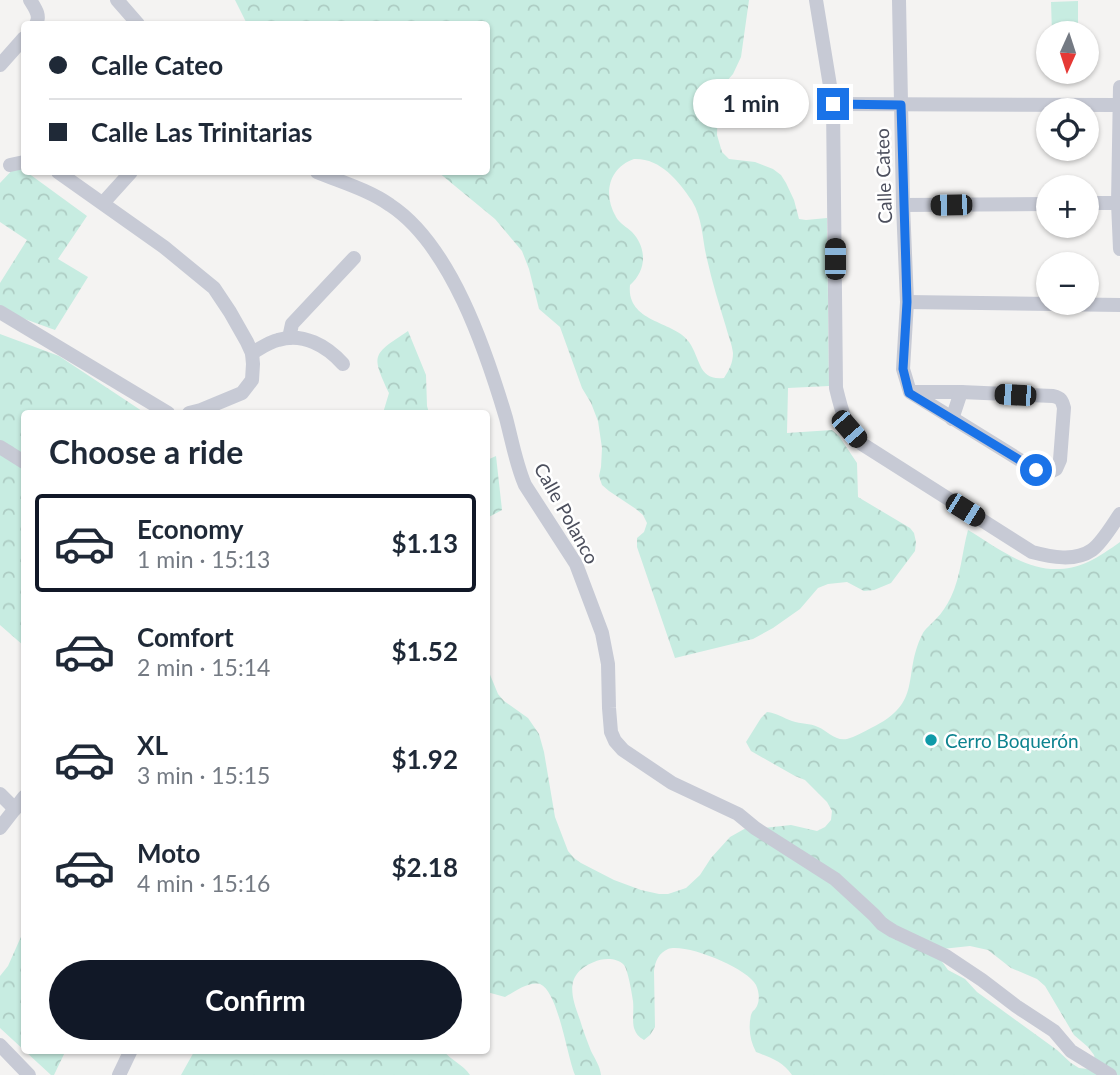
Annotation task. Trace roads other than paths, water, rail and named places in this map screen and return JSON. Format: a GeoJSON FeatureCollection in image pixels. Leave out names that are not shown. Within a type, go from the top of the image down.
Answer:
{"type":"FeatureCollection","features":[{"type":"Feature","properties":{"kind":"street"},"geometry":{"type":"LineString","coordinates":[[30,0],[38,14],[38,21]]}},
{"type":"Feature","properties":{"kind":"street"},"geometry":{"type":"LineString","coordinates":[[117,0],[135,21]]}},
{"type":"Feature","properties":{"kind":"street"},"geometry":{"type":"LineString","coordinates":[[816,0],[833,104],[836,388],[849,429],[862,444],[1032,552],[1046,556],[1079,556],[1094,549],[1120,514]]}},
{"type":"Feature","properties":{"kind":"street","name":"Calle Cateo"},"geometry":{"type":"LineString","coordinates":[[899,0],[907,302],[903,369],[909,393]]}},
{"type":"Feature","properties":{"kind":"street"},"geometry":{"type":"LineString","coordinates":[[0,65],[21,41]]}},
{"type":"Feature","properties":{"kind":"street"},"geometry":{"type":"LineString","coordinates":[[1120,87],[1120,249]]}},
{"type":"Feature","properties":{"kind":"street"},"geometry":{"type":"LineString","coordinates":[[833,104],[1119,105]]}},
{"type":"Feature","properties":{"kind":"street"},"geometry":{"type":"LineString","coordinates":[[62,175],[164,247],[214,288],[230,312],[252,353],[251,380],[243,393],[201,410]]}},
{"type":"Feature","properties":{"kind":"street"},"geometry":{"type":"LineString","coordinates":[[103,203],[128,175]]}},
{"type":"Feature","properties":{"kind":"street","name":"Calle Polanco"},"geometry":{"type":"LineString","coordinates":[[324,175],[378,198],[401,213],[427,239],[451,278],[478,336],[506,417],[525,485],[576,564],[602,633],[608,664],[611,732],[615,741],[623,750],[672,783],[738,814],[755,828],[835,879],[882,924],[946,956],[1054,1031],[1071,1051],[1110,1075]]}},
{"type":"Feature","properties":{"kind":"street"},"geometry":{"type":"LineString","coordinates":[[1099,203],[1118,203]]}},
{"type":"Feature","properties":{"kind":"street"},"geometry":{"type":"LineString","coordinates":[[903,205],[1036,204]]}},
{"type":"Feature","properties":{"kind":"street"},"geometry":{"type":"LineString","coordinates":[[289,338],[292,324],[354,258]]}},
{"type":"Feature","properties":{"kind":"street"},"geometry":{"type":"LineString","coordinates":[[907,302],[1120,305]]}},
{"type":"Feature","properties":{"kind":"street"},"geometry":{"type":"LineString","coordinates":[[0,312],[163,410]]}},
{"type":"Feature","properties":{"kind":"street"},"geometry":{"type":"LineString","coordinates":[[252,353],[277,340],[310,340],[335,354],[343,364]]}},
{"type":"Feature","properties":{"kind":"street"},"geometry":{"type":"LineString","coordinates":[[953,419],[961,392]]}},
{"type":"Feature","properties":{"kind":"street"},"geometry":{"type":"LineString","coordinates":[[909,393],[1053,396],[1062,401],[1064,408],[1060,460],[1056,469],[1048,472],[1036,470],[909,393]]}},
{"type":"Feature","properties":{"kind":"street"},"geometry":{"type":"LineString","coordinates":[[0,447],[21,460]]}},
{"type":"Feature","properties":{"kind":"street"},"geometry":{"type":"LineString","coordinates":[[0,794],[15,809]]}},
{"type":"Feature","properties":{"kind":"street"},"geometry":{"type":"LineString","coordinates":[[0,828],[21,801]]}},
{"type":"Feature","properties":{"kind":"street"},"geometry":{"type":"LineString","coordinates":[[0,1045],[29,1075]]}},
{"type":"Feature","properties":{"kind":"street"},"geometry":{"type":"LineString","coordinates":[[119,1075],[129,1054]]}},
{"type":"Feature","properties":{"kind":"place","name":"Cerro Boquerón"},"geometry":{"type":"Point","coordinates":[931,740]}}]}
